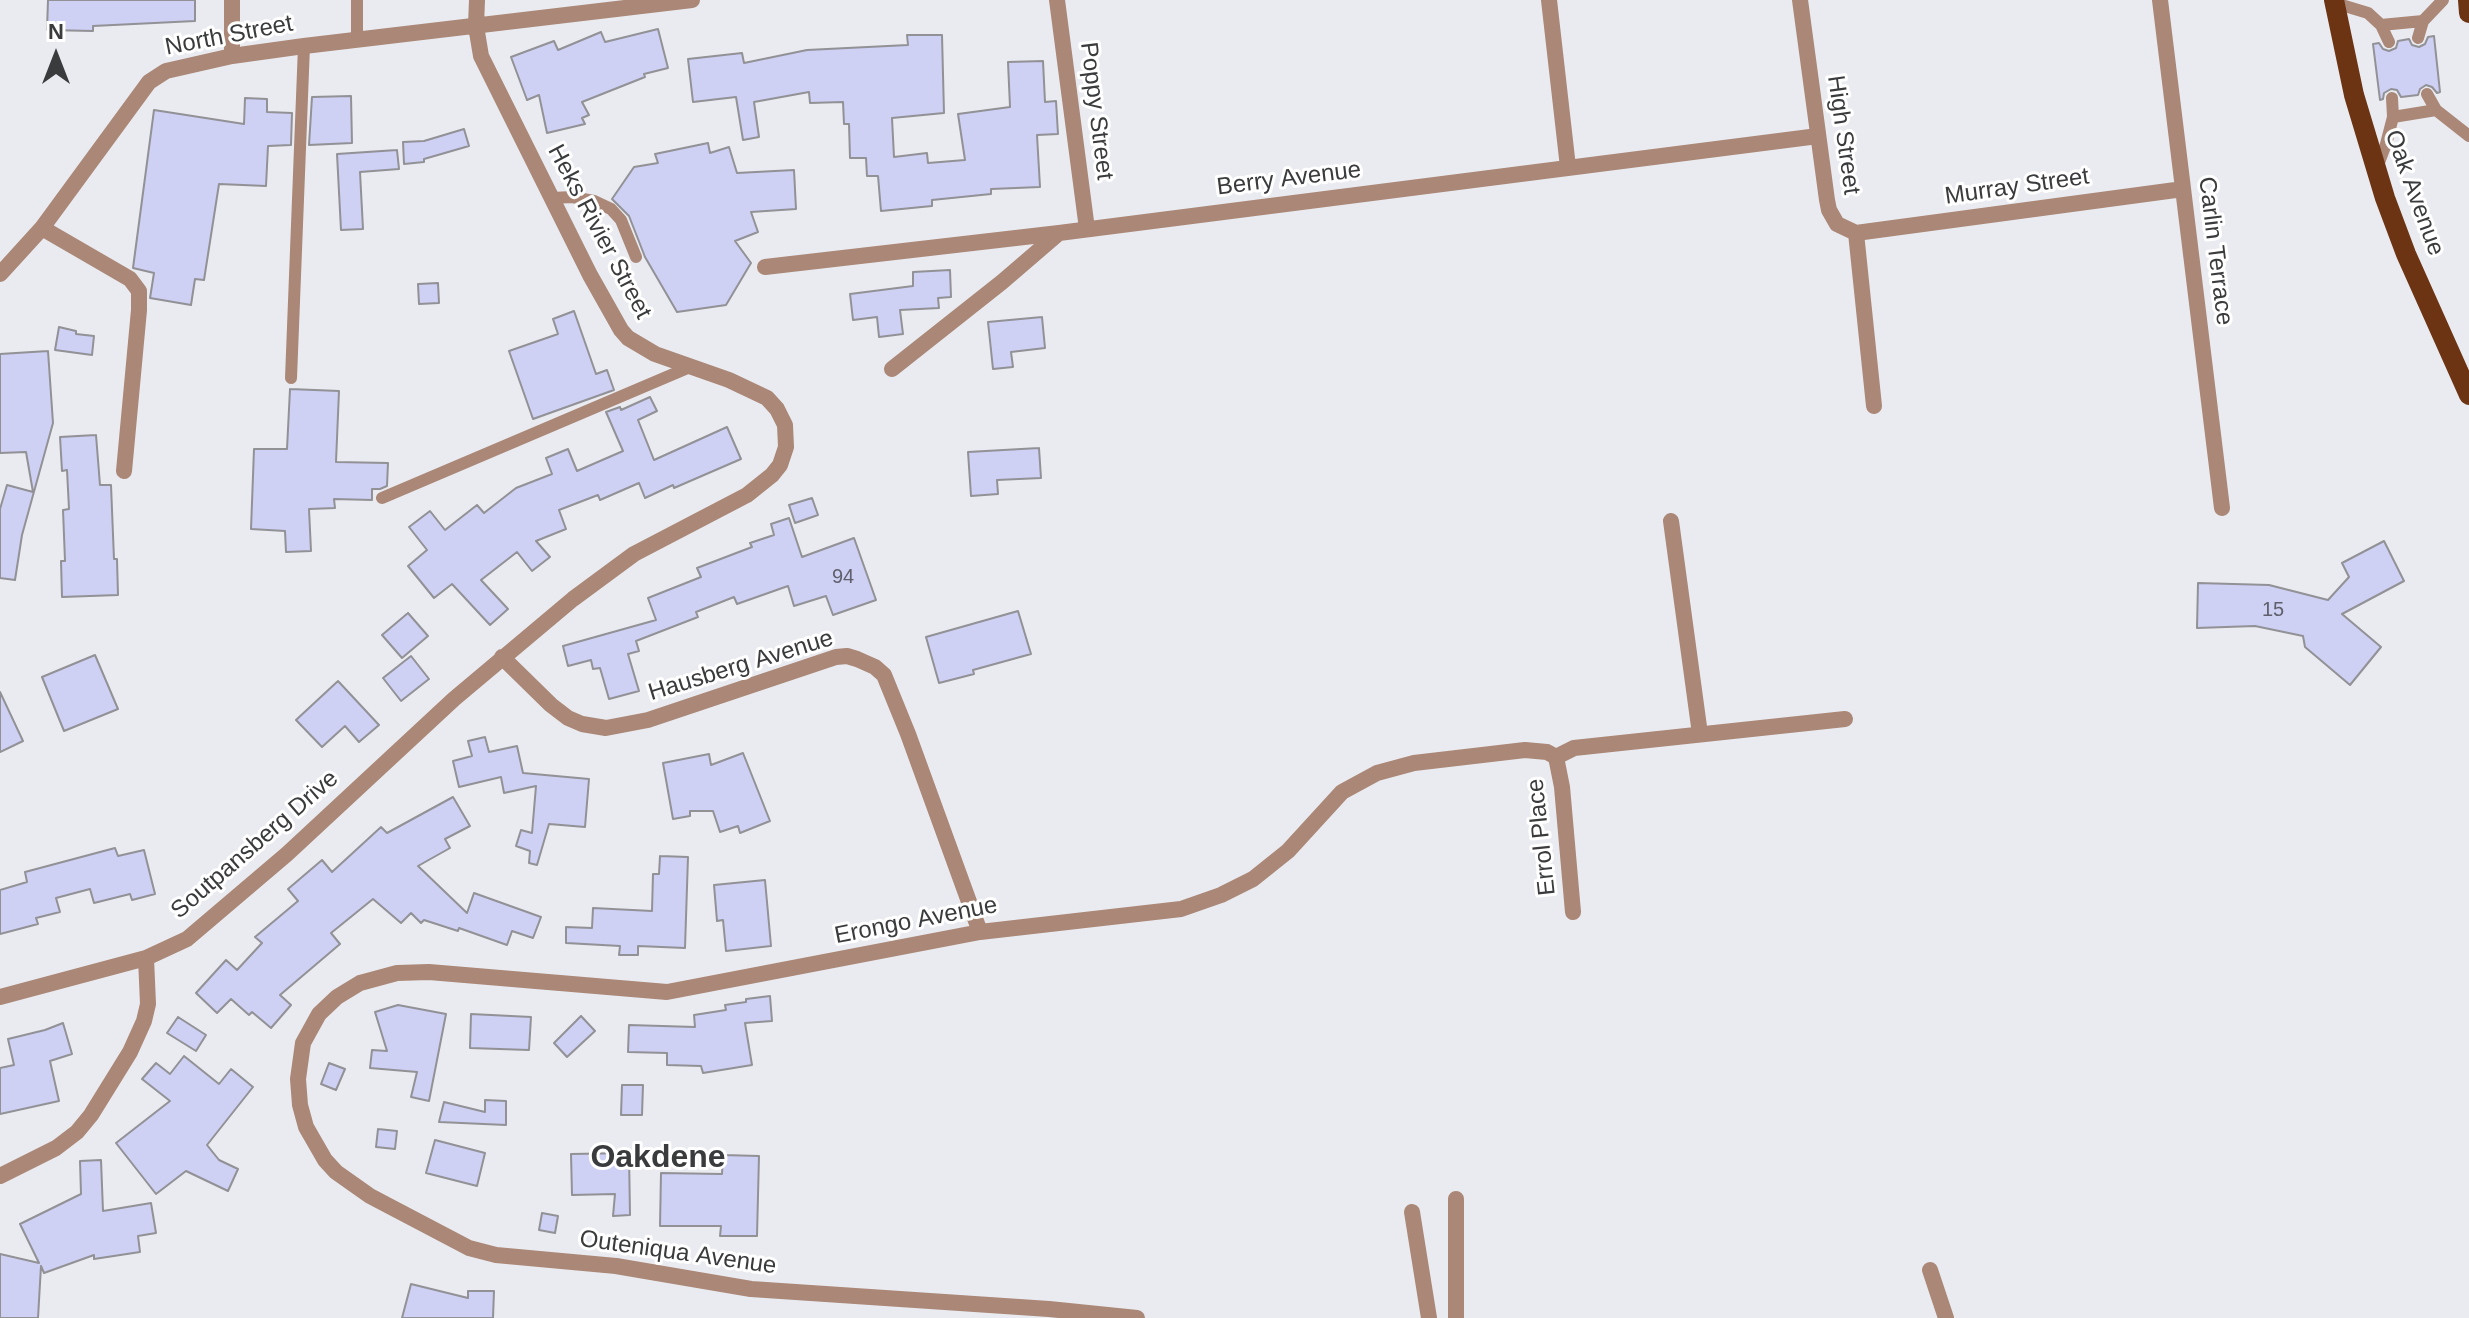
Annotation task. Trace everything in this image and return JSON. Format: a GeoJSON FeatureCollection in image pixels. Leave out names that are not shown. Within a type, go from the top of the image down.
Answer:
{"type":"FeatureCollection","features":[{"type":"Feature","properties":{"kind":"main road"},"geometry":{"type":"LineString","coordinates":[[2468,0],[2469,13]]}},
{"type":"Feature","properties":{"kind":"main road","name":"Oak Avenue"},"geometry":{"type":"LineString","coordinates":[[2334,1],[2354,95],[2376,170],[2406,254],[2469,395]]}},
{"type":"Feature","properties":{"kind":"street"},"geometry":{"type":"LineString","coordinates":[[232,0],[232,56]]}},
{"type":"Feature","properties":{"kind":"street","name":"Heks Rivier Street"},"geometry":{"type":"LineString","coordinates":[[477,0],[476,26],[481,56],[621,330],[628,338],[655,354],[759,393],[777,409],[785,425],[786,447],[780,465],[772,475],[747,495],[658,541],[607,572],[502,657]]}},
{"type":"Feature","properties":{"kind":"street","name":"North Street"},"geometry":{"type":"LineString","coordinates":[[0,274],[42,228],[149,82],[166,71],[232,56],[304,46],[692,0]]}},
{"type":"Feature","properties":{"kind":"street","name":"Poppy Street"},"geometry":{"type":"LineString","coordinates":[[1057,0],[1087,229]]}},
{"type":"Feature","properties":{"kind":"street"},"geometry":{"type":"LineString","coordinates":[[1549,0],[1568,167]]}},
{"type":"Feature","properties":{"kind":"street","name":"High Street"},"geometry":{"type":"LineString","coordinates":[[1800,0],[1829,210],[1837,224],[1856,233]]}},
{"type":"Feature","properties":{"kind":"street","name":"Carlin Terrace"},"geometry":{"type":"LineString","coordinates":[[2160,0],[2222,508]]}},
{"type":"Feature","properties":{"kind":"street","name":"Berry Avenue"},"geometry":{"type":"LineString","coordinates":[[765,267],[1059,233],[1818,136]]}},
{"type":"Feature","properties":{"kind":"street","name":"Murray Street"},"geometry":{"type":"LineString","coordinates":[[1856,233],[2183,189]]}},
{"type":"Feature","properties":{"kind":"street"},"geometry":{"type":"LineString","coordinates":[[42,228],[130,279],[139,291],[124,471]]}},
{"type":"Feature","properties":{"kind":"street"},"geometry":{"type":"LineString","coordinates":[[892,369],[1059,233]]}},
{"type":"Feature","properties":{"kind":"street"},"geometry":{"type":"LineString","coordinates":[[1856,233],[1874,406]]}},
{"type":"Feature","properties":{"kind":"street"},"geometry":{"type":"LineString","coordinates":[[1671,521],[1700,734]]}},
{"type":"Feature","properties":{"kind":"street","name":"Hausberg Avenue"},"geometry":{"type":"LineString","coordinates":[[502,657],[568,718],[606,728],[648,720],[836,657],[847,656],[875,667],[884,675],[980,932]]}},
{"type":"Feature","properties":{"kind":"street","name":"Soutpansberg Drive"},"geometry":{"type":"LineString","coordinates":[[0,997],[146,958],[173,947],[203,927],[502,657]]}},
{"type":"Feature","properties":{"kind":"street"},"geometry":{"type":"LineString","coordinates":[[1556,757],[1574,748],[1845,719]]}},
{"type":"Feature","properties":{"kind":"street","name":"Erongo Avenue"},"geometry":{"type":"LineString","coordinates":[[298,1079],[303,1043],[319,1014],[348,989],[388,974],[429,972],[667,992],[980,932],[1138,915],[1200,904],[1253,879],[1288,851],[1342,792],[1386,769],[1525,750],[1547,752],[1556,757]]}},
{"type":"Feature","properties":{"kind":"street","name":"Errol Place"},"geometry":{"type":"LineString","coordinates":[[1556,757],[1562,787],[1573,912]]}},
{"type":"Feature","properties":{"kind":"street"},"geometry":{"type":"LineString","coordinates":[[0,1176],[56,1148],[77,1132],[91,1115],[130,1052],[144,1021],[148,1004],[146,958]]}},
{"type":"Feature","properties":{"kind":"street","name":"Outeniqua Avenue"},"geometry":{"type":"LineString","coordinates":[[298,1079],[306,1127],[315,1145],[336,1172],[370,1196],[469,1248],[496,1255],[616,1266],[751,1289],[1137,1318]]}},
{"type":"Feature","properties":{"kind":"street"},"geometry":{"type":"LineString","coordinates":[[1456,1199],[1456,1318]]}},
{"type":"Feature","properties":{"kind":"street"},"geometry":{"type":"LineString","coordinates":[[1412,1212],[1429,1318]]}},
{"type":"Feature","properties":{"kind":"street"},"geometry":{"type":"LineString","coordinates":[[1930,1270],[1946,1318]]}},
{"type":"Feature","properties":{"kind":"lane"},"geometry":{"type":"LineString","coordinates":[[357,0],[357,39]]}},
{"type":"Feature","properties":{"kind":"lane"},"geometry":{"type":"LineString","coordinates":[[2418,38],[2423,21],[2443,0]]}},
{"type":"Feature","properties":{"kind":"lane"},"geometry":{"type":"LineString","coordinates":[[2334,1],[2368,13],[2381,25],[2389,42]]}},
{"type":"Feature","properties":{"kind":"lane"},"geometry":{"type":"LineString","coordinates":[[2381,25],[2423,21]]}},
{"type":"Feature","properties":{"kind":"lane"},"geometry":{"type":"LineString","coordinates":[[291,378],[304,46]]}},
{"type":"Feature","properties":{"kind":"lane"},"geometry":{"type":"LineString","coordinates":[[2427,94],[2436,110],[2469,136]]}},
{"type":"Feature","properties":{"kind":"lane"},"geometry":{"type":"LineString","coordinates":[[2376,170],[2393,117],[2392,98]]}},
{"type":"Feature","properties":{"kind":"lane"},"geometry":{"type":"LineString","coordinates":[[2393,117],[2436,110]]}},
{"type":"Feature","properties":{"kind":"lane"},"geometry":{"type":"LineString","coordinates":[[552,198],[572,197],[594,201],[611,209],[621,220],[636,257]]}},
{"type":"Feature","properties":{"kind":"lane"},"geometry":{"type":"LineString","coordinates":[[382,498],[690,367]]}},
{"type":"Feature","properties":{"kind":"building"},"geometry":{"type":"Polygon","coordinates":[[[48,0],[195,0],[195,21],[93,26],[93,31],[47,30],[48,0]]]}},
{"type":"Feature","properties":{"kind":"building"},"geometry":{"type":"Polygon","coordinates":[[[658,29],[668,68],[644,74],[645,77],[582,102],[589,115],[582,118],[585,124],[547,133],[539,95],[527,100],[511,57],[554,41],[558,50],[601,32],[605,42],[658,29]]]}},
{"type":"Feature","properties":{"kind":"building"},"geometry":{"type":"Polygon","coordinates":[[[907,35],[942,35],[944,113],[892,118],[894,157],[927,153],[928,163],[965,160],[958,114],[1010,107],[1008,62],[1043,61],[1045,102],[1056,101],[1058,134],[1037,135],[1040,187],[991,189],[991,194],[932,200],[932,206],[881,211],[878,176],[867,176],[866,158],[850,158],[849,124],[844,124],[843,102],[810,103],[809,92],[754,102],[759,137],[743,140],[736,97],[693,102],[688,59],[742,53],[744,63],[807,50],[908,45],[907,35]]]}},
{"type":"Feature","properties":{"kind":"building"},"geometry":{"type":"Polygon","coordinates":[[[2434,36],[2440,92],[2426,85],[2418,95],[2401,97],[2397,90],[2391,89],[2380,100],[2373,44],[2379,43],[2389,51],[2396,48],[2398,41],[2409,39],[2412,45],[2419,47],[2425,44],[2428,37],[2434,36]]]}},
{"type":"Feature","properties":{"kind":"building"},"geometry":{"type":"Polygon","coordinates":[[[351,96],[352,143],[309,145],[312,97],[351,96]]]}},
{"type":"Feature","properties":{"kind":"building"},"geometry":{"type":"Polygon","coordinates":[[[245,98],[267,99],[267,112],[292,113],[291,145],[268,146],[266,186],[219,184],[204,280],[195,279],[191,305],[150,298],[154,273],[133,268],[154,110],[244,124],[245,98]]]}},
{"type":"Feature","properties":{"kind":"building"},"geometry":{"type":"Polygon","coordinates":[[[464,129],[469,146],[424,159],[424,162],[404,164],[403,142],[424,141],[464,129]]]}},
{"type":"Feature","properties":{"kind":"building"},"geometry":{"type":"Polygon","coordinates":[[[708,143],[710,153],[729,147],[737,173],[794,170],[796,209],[751,212],[758,232],[735,241],[751,263],[726,305],[677,312],[645,257],[629,216],[612,199],[634,167],[658,163],[655,154],[708,143]]]}},
{"type":"Feature","properties":{"kind":"building"},"geometry":{"type":"Polygon","coordinates":[[[397,150],[399,169],[360,172],[363,229],[341,230],[337,154],[397,150]]]}},
{"type":"Feature","properties":{"kind":"building"},"geometry":{"type":"Polygon","coordinates":[[[950,270],[951,297],[938,298],[939,308],[900,310],[903,334],[879,337],[877,317],[853,320],[850,294],[913,286],[913,272],[950,270]]]}},
{"type":"Feature","properties":{"kind":"building"},"geometry":{"type":"Polygon","coordinates":[[[438,283],[439,303],[419,304],[418,284],[438,283]]]}},
{"type":"Feature","properties":{"kind":"building"},"geometry":{"type":"Polygon","coordinates":[[[574,311],[596,374],[607,370],[614,390],[533,419],[509,351],[558,334],[553,319],[574,311]]]}},
{"type":"Feature","properties":{"kind":"building"},"geometry":{"type":"Polygon","coordinates":[[[1042,317],[1045,348],[1011,352],[1013,367],[993,369],[988,322],[1042,317]]]}},
{"type":"Feature","properties":{"kind":"building"},"geometry":{"type":"Polygon","coordinates":[[[59,327],[76,331],[76,334],[94,336],[92,355],[55,350],[59,327]]]}},
{"type":"Feature","properties":{"kind":"building"},"geometry":{"type":"Polygon","coordinates":[[[48,351],[53,423],[22,535],[15,580],[0,578],[0,509],[7,485],[33,492],[26,452],[0,453],[0,354],[48,351]]]}},
{"type":"Feature","properties":{"kind":"building"},"geometry":{"type":"Polygon","coordinates":[[[290,389],[339,391],[336,462],[388,463],[387,486],[372,489],[372,500],[334,499],[335,508],[309,509],[311,551],[286,552],[285,531],[251,529],[254,449],[287,449],[290,389]]]}},
{"type":"Feature","properties":{"kind":"building"},"geometry":{"type":"Polygon","coordinates":[[[650,397],[657,411],[638,420],[654,460],[727,427],[741,459],[645,498],[639,483],[600,500],[598,495],[559,510],[566,529],[536,541],[550,557],[532,571],[517,552],[481,580],[508,609],[490,625],[452,584],[434,598],[408,566],[427,550],[409,527],[430,511],[445,530],[477,505],[484,513],[516,488],[552,474],[546,458],[568,449],[577,471],[623,451],[606,412],[620,407],[621,410],[650,397]]]}},
{"type":"Feature","properties":{"kind":"building"},"geometry":{"type":"Polygon","coordinates":[[[96,435],[100,485],[111,485],[118,595],[62,597],[61,561],[65,561],[63,510],[69,509],[67,470],[62,471],[60,437],[96,435]]]}},
{"type":"Feature","properties":{"kind":"building"},"geometry":{"type":"Polygon","coordinates":[[[1039,448],[1041,478],[997,480],[998,494],[971,496],[968,452],[1039,448]]]}},
{"type":"Feature","properties":{"kind":"building"},"geometry":{"type":"Polygon","coordinates":[[[812,498],[818,515],[795,523],[789,505],[812,498]]]}},
{"type":"Feature","properties":{"kind":"building"},"geometry":{"type":"Polygon","coordinates":[[[789,518],[802,557],[854,538],[876,600],[833,615],[826,596],[794,606],[788,586],[737,604],[734,597],[696,612],[698,617],[636,641],[639,651],[628,654],[639,691],[609,699],[600,668],[593,669],[591,660],[568,666],[563,646],[656,620],[648,598],[701,577],[697,568],[752,547],[750,543],[774,535],[771,524],[789,518]]]}},
{"type":"Feature","properties":{"kind":"building"},"geometry":{"type":"Polygon","coordinates":[[[2384,541],[2404,581],[2342,614],[2381,647],[2350,685],[2305,647],[2303,636],[2255,626],[2197,628],[2198,583],[2269,585],[2328,600],[2349,577],[2342,563],[2384,541]]]}},
{"type":"Feature","properties":{"kind":"building"},"geometry":{"type":"Polygon","coordinates":[[[1018,611],[1031,654],[939,683],[926,637],[1018,611]]]}},
{"type":"Feature","properties":{"kind":"building"},"geometry":{"type":"Polygon","coordinates":[[[408,613],[428,636],[402,658],[382,635],[408,613]]]}},
{"type":"Feature","properties":{"kind":"building"},"geometry":{"type":"Polygon","coordinates":[[[95,655],[118,709],[64,731],[42,677],[95,655]]]}},
{"type":"Feature","properties":{"kind":"building"},"geometry":{"type":"Polygon","coordinates":[[[411,656],[429,679],[401,701],[383,678],[411,656]]]}},
{"type":"Feature","properties":{"kind":"building"},"geometry":{"type":"Polygon","coordinates":[[[338,681],[379,725],[359,742],[345,726],[322,747],[296,720],[338,681]]]}},
{"type":"Feature","properties":{"kind":"building"},"geometry":{"type":"Polygon","coordinates":[[[0,692],[23,741],[0,752],[0,692]]]}},
{"type":"Feature","properties":{"kind":"building"},"geometry":{"type":"Polygon","coordinates":[[[485,737],[489,752],[517,746],[523,773],[589,779],[585,827],[549,824],[537,865],[529,863],[530,851],[516,846],[521,830],[532,833],[536,786],[504,793],[501,777],[459,787],[453,761],[472,756],[468,741],[485,737]]]}},
{"type":"Feature","properties":{"kind":"building"},"geometry":{"type":"Polygon","coordinates":[[[743,753],[770,821],[740,833],[738,826],[720,832],[713,811],[690,811],[690,816],[673,819],[663,763],[709,754],[711,765],[743,753]]]}},
{"type":"Feature","properties":{"kind":"building"},"geometry":{"type":"Polygon","coordinates":[[[453,797],[470,826],[445,839],[450,848],[418,866],[467,913],[474,893],[541,917],[533,938],[512,931],[507,945],[459,928],[458,931],[424,920],[421,923],[411,913],[401,923],[373,899],[331,933],[340,944],[280,995],[291,1005],[271,1028],[231,999],[217,1013],[196,993],[226,960],[237,970],[262,943],[255,937],[298,901],[288,889],[322,860],[332,872],[381,827],[387,833],[453,797]]]}},
{"type":"Feature","properties":{"kind":"building"},"geometry":{"type":"Polygon","coordinates":[[[115,848],[118,856],[144,850],[155,894],[132,900],[130,894],[94,903],[90,889],[56,898],[60,912],[36,918],[38,924],[0,934],[0,890],[27,882],[25,872],[115,848]]]}},
{"type":"Feature","properties":{"kind":"building"},"geometry":{"type":"Polygon","coordinates":[[[660,856],[688,857],[685,948],[638,946],[638,955],[619,955],[620,946],[566,943],[566,927],[592,928],[593,908],[652,911],[653,874],[659,874],[660,856]]]}},
{"type":"Feature","properties":{"kind":"building"},"geometry":{"type":"Polygon","coordinates":[[[765,880],[771,946],[726,951],[723,920],[717,921],[714,885],[765,880]]]}},
{"type":"Feature","properties":{"kind":"building"},"geometry":{"type":"Polygon","coordinates":[[[770,996],[772,1021],[745,1023],[752,1065],[703,1073],[701,1066],[667,1065],[667,1053],[628,1052],[629,1025],[695,1027],[694,1015],[726,1010],[725,1005],[746,1002],[746,999],[770,996]]]}},
{"type":"Feature","properties":{"kind":"building"},"geometry":{"type":"Polygon","coordinates":[[[398,1005],[446,1014],[429,1101],[411,1097],[417,1072],[370,1068],[372,1050],[387,1051],[375,1012],[398,1005]]]}},
{"type":"Feature","properties":{"kind":"building"},"geometry":{"type":"Polygon","coordinates":[[[471,1014],[531,1017],[529,1050],[470,1048],[471,1014]]]}},
{"type":"Feature","properties":{"kind":"building"},"geometry":{"type":"Polygon","coordinates":[[[581,1016],[595,1031],[567,1057],[554,1043],[581,1016]]]}},
{"type":"Feature","properties":{"kind":"building"},"geometry":{"type":"Polygon","coordinates":[[[178,1017],[206,1035],[196,1051],[167,1033],[178,1017]]]}},
{"type":"Feature","properties":{"kind":"building"},"geometry":{"type":"Polygon","coordinates":[[[63,1023],[72,1054],[50,1061],[59,1101],[0,1114],[0,1068],[14,1065],[8,1039],[63,1023]]]}},
{"type":"Feature","properties":{"kind":"building"},"geometry":{"type":"Polygon","coordinates":[[[184,1056],[219,1084],[231,1069],[253,1087],[207,1145],[219,1160],[238,1169],[228,1191],[186,1171],[156,1194],[116,1143],[170,1101],[142,1079],[156,1063],[170,1074],[184,1056]]]}},
{"type":"Feature","properties":{"kind":"building"},"geometry":{"type":"Polygon","coordinates":[[[329,1063],[345,1069],[336,1090],[321,1084],[329,1063]]]}},
{"type":"Feature","properties":{"kind":"building"},"geometry":{"type":"Polygon","coordinates":[[[622,1085],[643,1085],[642,1115],[621,1115],[622,1085]]]}},
{"type":"Feature","properties":{"kind":"building"},"geometry":{"type":"Polygon","coordinates":[[[485,1100],[506,1101],[506,1125],[439,1122],[444,1102],[485,1112],[485,1100]]]}},
{"type":"Feature","properties":{"kind":"building"},"geometry":{"type":"Polygon","coordinates":[[[378,1129],[397,1131],[395,1149],[376,1147],[378,1129]]]}},
{"type":"Feature","properties":{"kind":"building"},"geometry":{"type":"Polygon","coordinates":[[[435,1140],[485,1153],[477,1186],[426,1173],[435,1140]]]}},
{"type":"Feature","properties":{"kind":"building"},"geometry":{"type":"Polygon","coordinates":[[[629,1153],[630,1215],[613,1216],[615,1194],[572,1195],[571,1154],[629,1153]]]}},
{"type":"Feature","properties":{"kind":"building"},"geometry":{"type":"Polygon","coordinates":[[[723,1155],[759,1156],[757,1236],[720,1236],[721,1226],[660,1226],[661,1173],[722,1174],[723,1155]]]}},
{"type":"Feature","properties":{"kind":"building"},"geometry":{"type":"Polygon","coordinates":[[[101,1160],[103,1211],[151,1203],[156,1233],[138,1236],[140,1252],[94,1259],[94,1255],[44,1273],[41,1266],[38,1318],[0,1318],[0,1254],[39,1263],[20,1224],[81,1194],[80,1161],[101,1160]]]}},
{"type":"Feature","properties":{"kind":"building"},"geometry":{"type":"Polygon","coordinates":[[[542,1213],[558,1216],[555,1233],[539,1230],[542,1213]]]}},
{"type":"Feature","properties":{"kind":"building"},"geometry":{"type":"Polygon","coordinates":[[[411,1284],[468,1298],[468,1291],[494,1291],[493,1318],[402,1318],[411,1284]]]}},
{"type":"Feature","properties":{"kind":"district","name":"Oakdene"},"geometry":{"type":"Point","coordinates":[658,1158]}}]}
